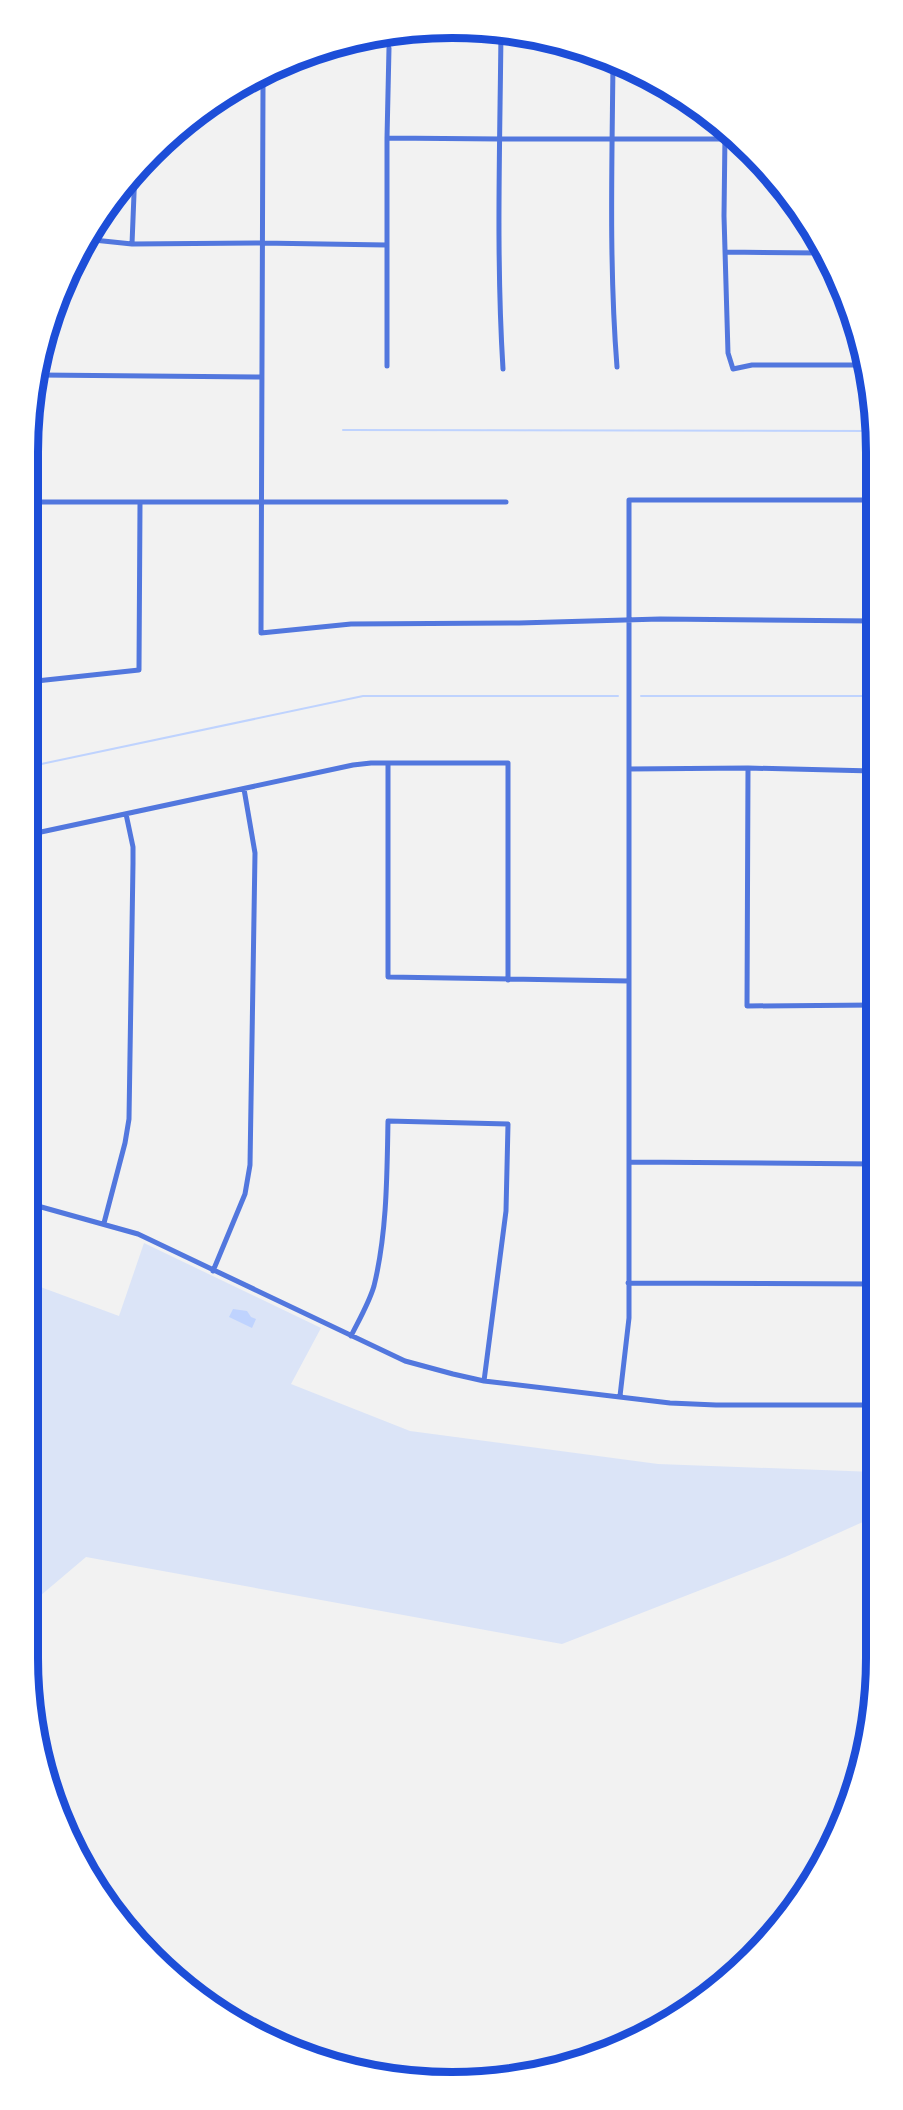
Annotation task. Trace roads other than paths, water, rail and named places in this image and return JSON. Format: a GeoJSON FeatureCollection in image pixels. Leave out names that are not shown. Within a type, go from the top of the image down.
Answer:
{"type":"FeatureCollection","features":[{"type":"Feature","properties":{"kind":"street"},"geometry":{"type":"LineString","coordinates":[[501,40],[500,306],[503,369]]}},
{"type":"Feature","properties":{"kind":"street"},"geometry":{"type":"LineString","coordinates":[[387,366],[389,48]]}},
{"type":"Feature","properties":{"kind":"street"},"geometry":{"type":"LineString","coordinates":[[613,70],[612,257],[613,320],[617,367]]}},
{"type":"Feature","properties":{"kind":"street"},"geometry":{"type":"LineString","coordinates":[[259,85],[263,86],[261,633],[351,624],[629,620],[866,621]]}},
{"type":"Feature","properties":{"kind":"street"},"geometry":{"type":"LineString","coordinates":[[387,138],[500,140],[721,137]]}},
{"type":"Feature","properties":{"kind":"street"},"geometry":{"type":"LineString","coordinates":[[727,143],[725,252],[728,353],[733,369],[752,365],[856,365]]}},
{"type":"Feature","properties":{"kind":"street"},"geometry":{"type":"LineString","coordinates":[[132,244],[134,186]]}},
{"type":"Feature","properties":{"kind":"street"},"geometry":{"type":"LineString","coordinates":[[95,240],[132,244],[386,245]]}},
{"type":"Feature","properties":{"kind":"street"},"geometry":{"type":"LineString","coordinates":[[725,252],[814,252]]}},
{"type":"Feature","properties":{"kind":"street"},"geometry":{"type":"LineString","coordinates":[[44,375],[261,377]]}},
{"type":"Feature","properties":{"kind":"street"},"geometry":{"type":"LineString","coordinates":[[620,1396],[628,1330],[629,500],[866,500]]}},
{"type":"Feature","properties":{"kind":"street"},"geometry":{"type":"LineString","coordinates":[[38,502],[140,504],[506,502]]}},
{"type":"Feature","properties":{"kind":"street"},"geometry":{"type":"LineString","coordinates":[[38,681],[139,670],[140,504]]}},
{"type":"Feature","properties":{"kind":"street"},"geometry":{"type":"LineString","coordinates":[[388,763],[388,977],[629,981]]}},
{"type":"Feature","properties":{"kind":"street"},"geometry":{"type":"LineString","coordinates":[[38,833],[353,765],[508,763],[508,980]]}},
{"type":"Feature","properties":{"kind":"street"},"geometry":{"type":"LineString","coordinates":[[629,769],[748,768],[866,771]]}},
{"type":"Feature","properties":{"kind":"street"},"geometry":{"type":"LineString","coordinates":[[748,768],[747,1006],[866,1005]]}},
{"type":"Feature","properties":{"kind":"street"},"geometry":{"type":"LineString","coordinates":[[213,1271],[245,1194],[250,1165],[255,853],[244,789]]}},
{"type":"Feature","properties":{"kind":"street"},"geometry":{"type":"LineString","coordinates":[[104,1223],[129,1119],[134,863],[126,814]]}},
{"type":"Feature","properties":{"kind":"street"},"geometry":{"type":"LineString","coordinates":[[351,1336],[374,1287],[387,1177],[388,1121],[508,1124],[506,1211],[484,1381]]}},
{"type":"Feature","properties":{"kind":"street"},"geometry":{"type":"LineString","coordinates":[[629,1162],[866,1164]]}},
{"type":"Feature","properties":{"kind":"street"},"geometry":{"type":"LineString","coordinates":[[38,1206],[104,1223],[158,1243],[405,1360],[484,1381],[716,1405],[866,1405]]}},
{"type":"Feature","properties":{"kind":"street"},"geometry":{"type":"LineString","coordinates":[[628,1283],[866,1284]]}},
{"type":"Feature","properties":{"kind":"water"},"geometry":{"type":"Polygon","coordinates":[[[233,1309],[247,1311],[251,1317],[256,1319],[252,1328],[229,1317],[233,1309]]]}},
{"type":"Feature","properties":{"kind":"waterway"},"geometry":{"type":"LineString","coordinates":[[343,430],[865,431]]}},
{"type":"Feature","properties":{"kind":"waterway"},"geometry":{"type":"LineString","coordinates":[[38,765],[363,696],[618,696]]}},
{"type":"Feature","properties":{"kind":"waterway"},"geometry":{"type":"LineString","coordinates":[[641,696],[866,696]]}}]}
